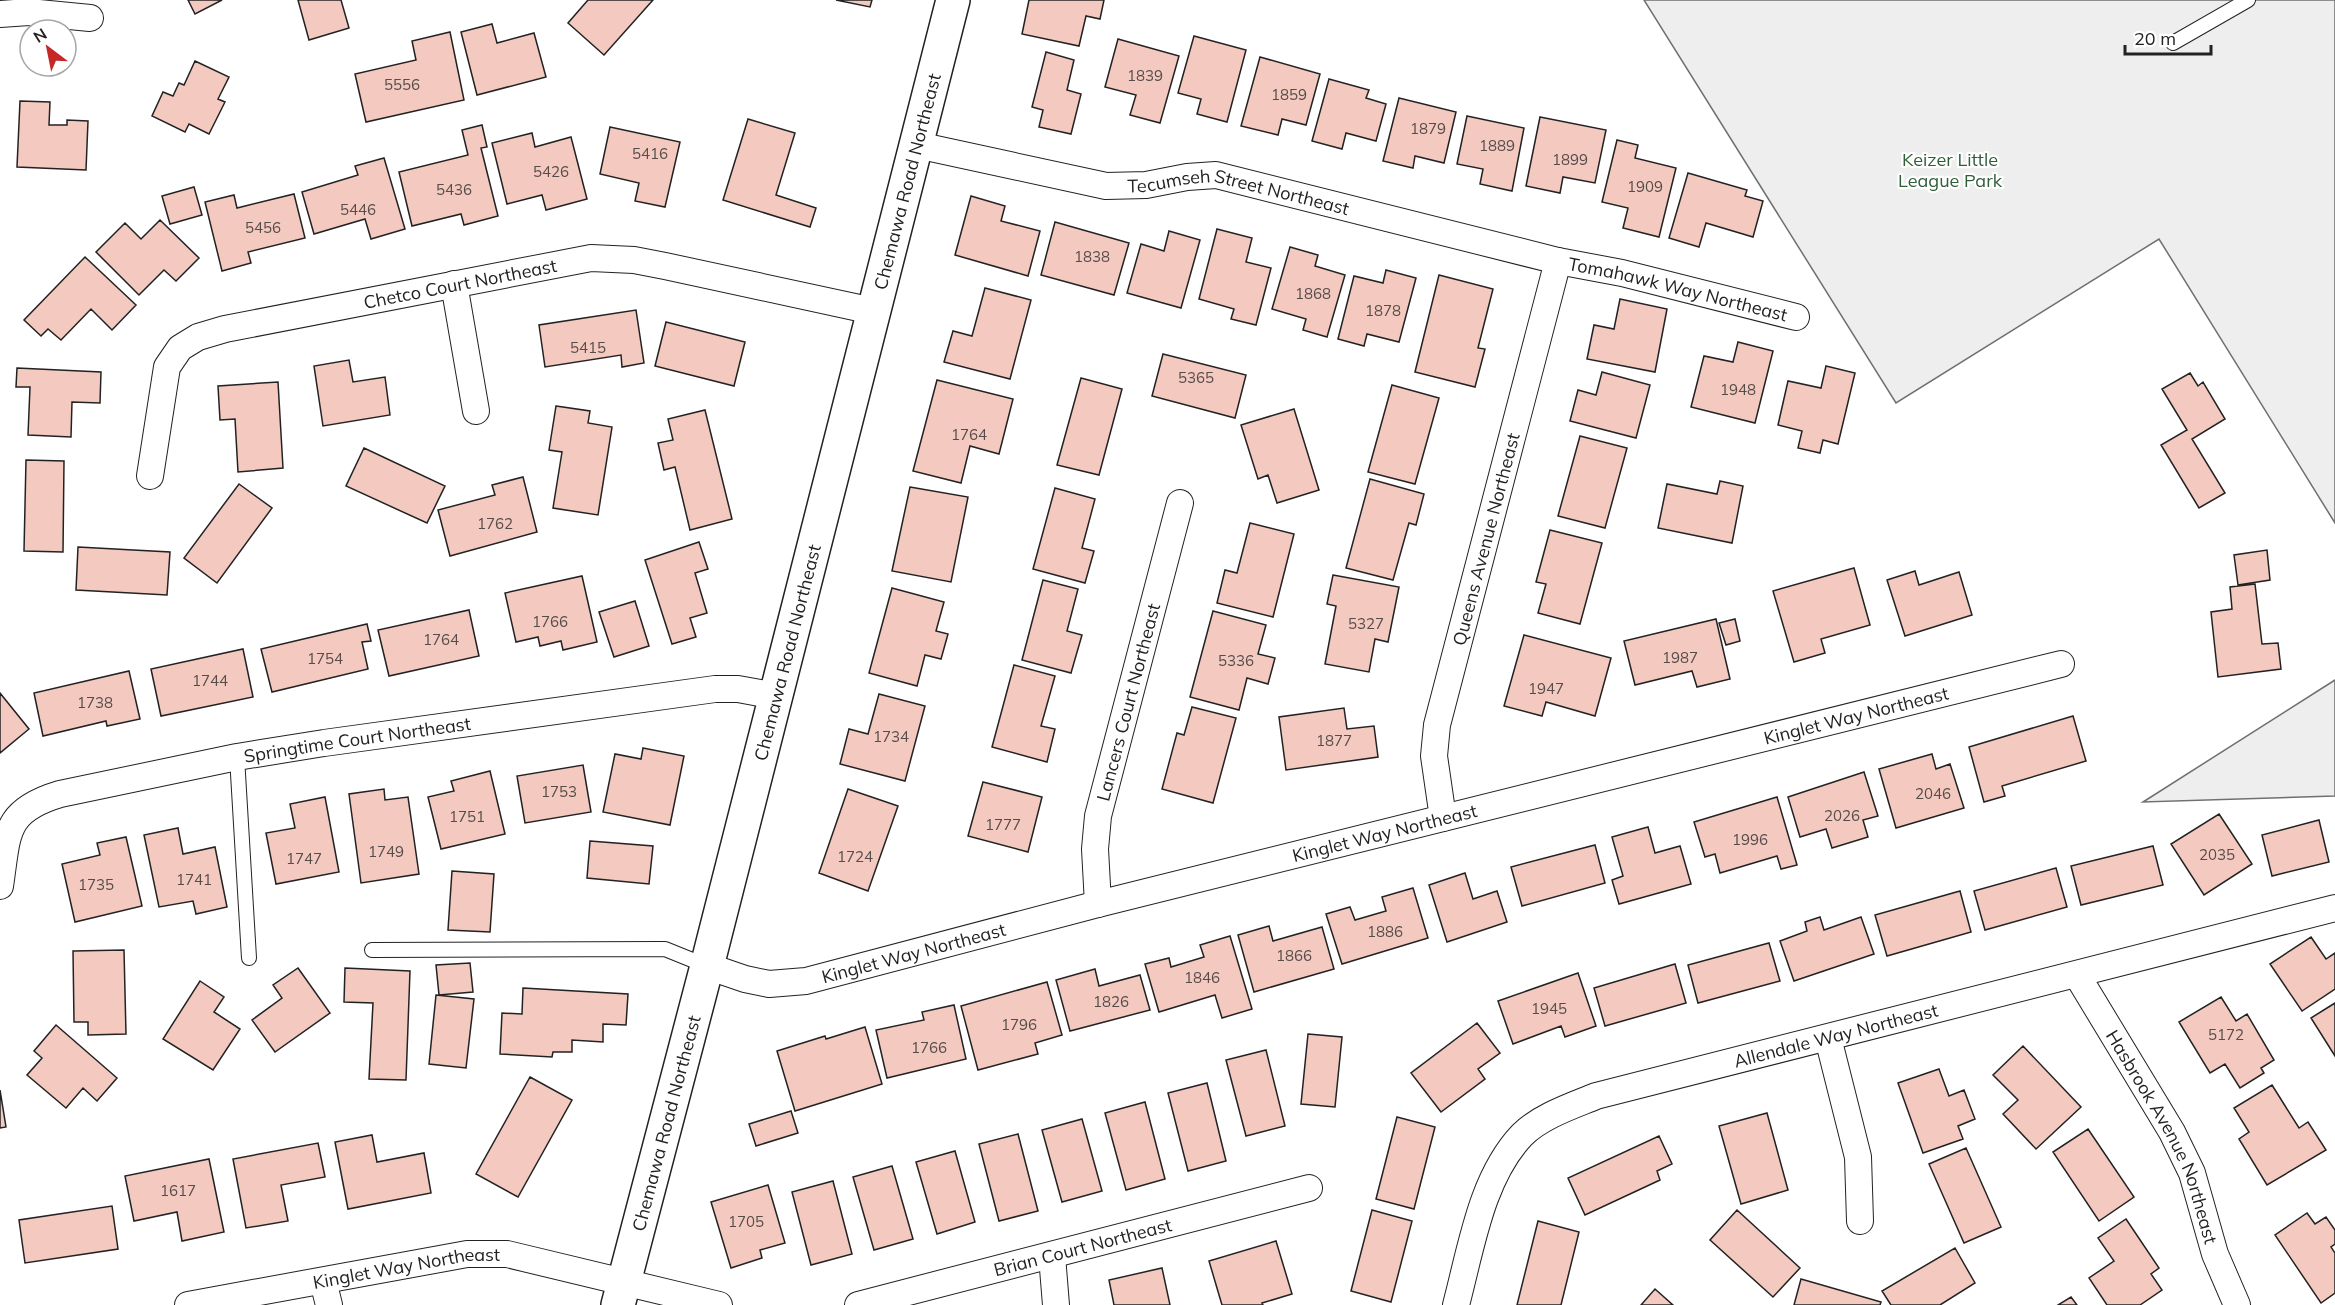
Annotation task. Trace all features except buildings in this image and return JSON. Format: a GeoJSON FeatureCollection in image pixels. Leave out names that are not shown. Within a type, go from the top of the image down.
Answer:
{"type":"FeatureCollection","features":[{"type":"Feature","properties":{"kind":"main road","name":"Chemawa Road Northeast"},"geometry":{"type":"LineString","coordinates":[[621,1293],[707,966],[953,0]]}},
{"type":"Feature","properties":{"kind":"street"},"geometry":{"type":"LineString","coordinates":[[0,15],[29,12],[90,18]]}},
{"type":"Feature","properties":{"kind":"street","name":"Tecumseh Street Northeast"},"geometry":{"type":"LineString","coordinates":[[917,145],[1107,186],[1146,185],[1187,177],[1216,176],[1558,261]]}},
{"type":"Feature","properties":{"kind":"street","name":"Chetco Court Northeast"},"geometry":{"type":"LineString","coordinates":[[150,476],[167,367],[180,348],[198,337],[225,329],[591,258],[634,260],[873,311]]}},
{"type":"Feature","properties":{"kind":"street","name":"Tomahawk Way Northeast"},"geometry":{"type":"LineString","coordinates":[[1558,261],[1622,273],[1796,317]]}},
{"type":"Feature","properties":{"kind":"street","name":"Queens Avenue Northeast"},"geometry":{"type":"LineString","coordinates":[[1443,818],[1434,756],[1437,725],[1558,261]]}},
{"type":"Feature","properties":{"kind":"street"},"geometry":{"type":"LineString","coordinates":[[454,284],[476,411]]}},
{"type":"Feature","properties":{"kind":"street","name":"Lancers Court Northeast"},"geometry":{"type":"LineString","coordinates":[[1098,904],[1095,849],[1098,816],[1180,503]]}},
{"type":"Feature","properties":{"kind":"street","name":"Kinglet Way Northeast"},"geometry":{"type":"LineString","coordinates":[[707,966],[745,979],[769,984],[806,981],[1098,904],[2061,664]]}},
{"type":"Feature","properties":{"kind":"street","name":"Springtime Court Northeast"},"geometry":{"type":"LineString","coordinates":[[0,886],[8,832],[22,811],[37,801],[71,792],[237,757],[324,743],[715,689],[738,689],[776,696]]}},
{"type":"Feature","properties":{"kind":"street","name":"Allendale Way Northeast"},"geometry":{"type":"LineString","coordinates":[[1456,1305],[1487,1194],[1501,1162],[1524,1133],[1555,1113],[1596,1096],[2335,908]]}},
{"type":"Feature","properties":{"kind":"street","name":"Hasbrook Avenue Northeast"},"geometry":{"type":"LineString","coordinates":[[2077,975],[2172,1132],[2192,1173],[2215,1254],[2237,1305]]}},
{"type":"Feature","properties":{"kind":"street"},"geometry":{"type":"LineString","coordinates":[[1828,1038],[1858,1157],[1860,1221]]}},
{"type":"Feature","properties":{"kind":"street","name":"Brian Court Northeast"},"geometry":{"type":"LineString","coordinates":[[858,1305],[1309,1188]]}},
{"type":"Feature","properties":{"kind":"street","name":"Kinglet Way Northeast"},"geometry":{"type":"LineString","coordinates":[[188,1305],[326,1293],[467,1254],[507,1254],[621,1293]]}},
{"type":"Feature","properties":{"kind":"street"},"geometry":{"type":"LineString","coordinates":[[1052,1256],[1056,1305]]}},
{"type":"Feature","properties":{"kind":"street"},"geometry":{"type":"LineString","coordinates":[[621,1293],[719,1305]]}},
{"type":"Feature","properties":{"kind":"lane"},"geometry":{"type":"LineString","coordinates":[[2173,43],[2248,0]]}},
{"type":"Feature","properties":{"kind":"lane"},"geometry":{"type":"LineString","coordinates":[[237,757],[249,958]]}},
{"type":"Feature","properties":{"kind":"lane"},"geometry":{"type":"LineString","coordinates":[[372,950],[665,949],[707,966]]}},
{"type":"Feature","properties":{"kind":"green space","name":"Keizer Little League Park"},"geometry":{"type":"Polygon","coordinates":[[[1644,0],[2335,0],[2335,523],[2159,239],[1896,403],[1644,0]]]}},
{"type":"Feature","properties":{"kind":"green space"},"geometry":{"type":"Polygon","coordinates":[[[2335,680],[2335,796],[2143,802],[2335,680]]]}}]}
